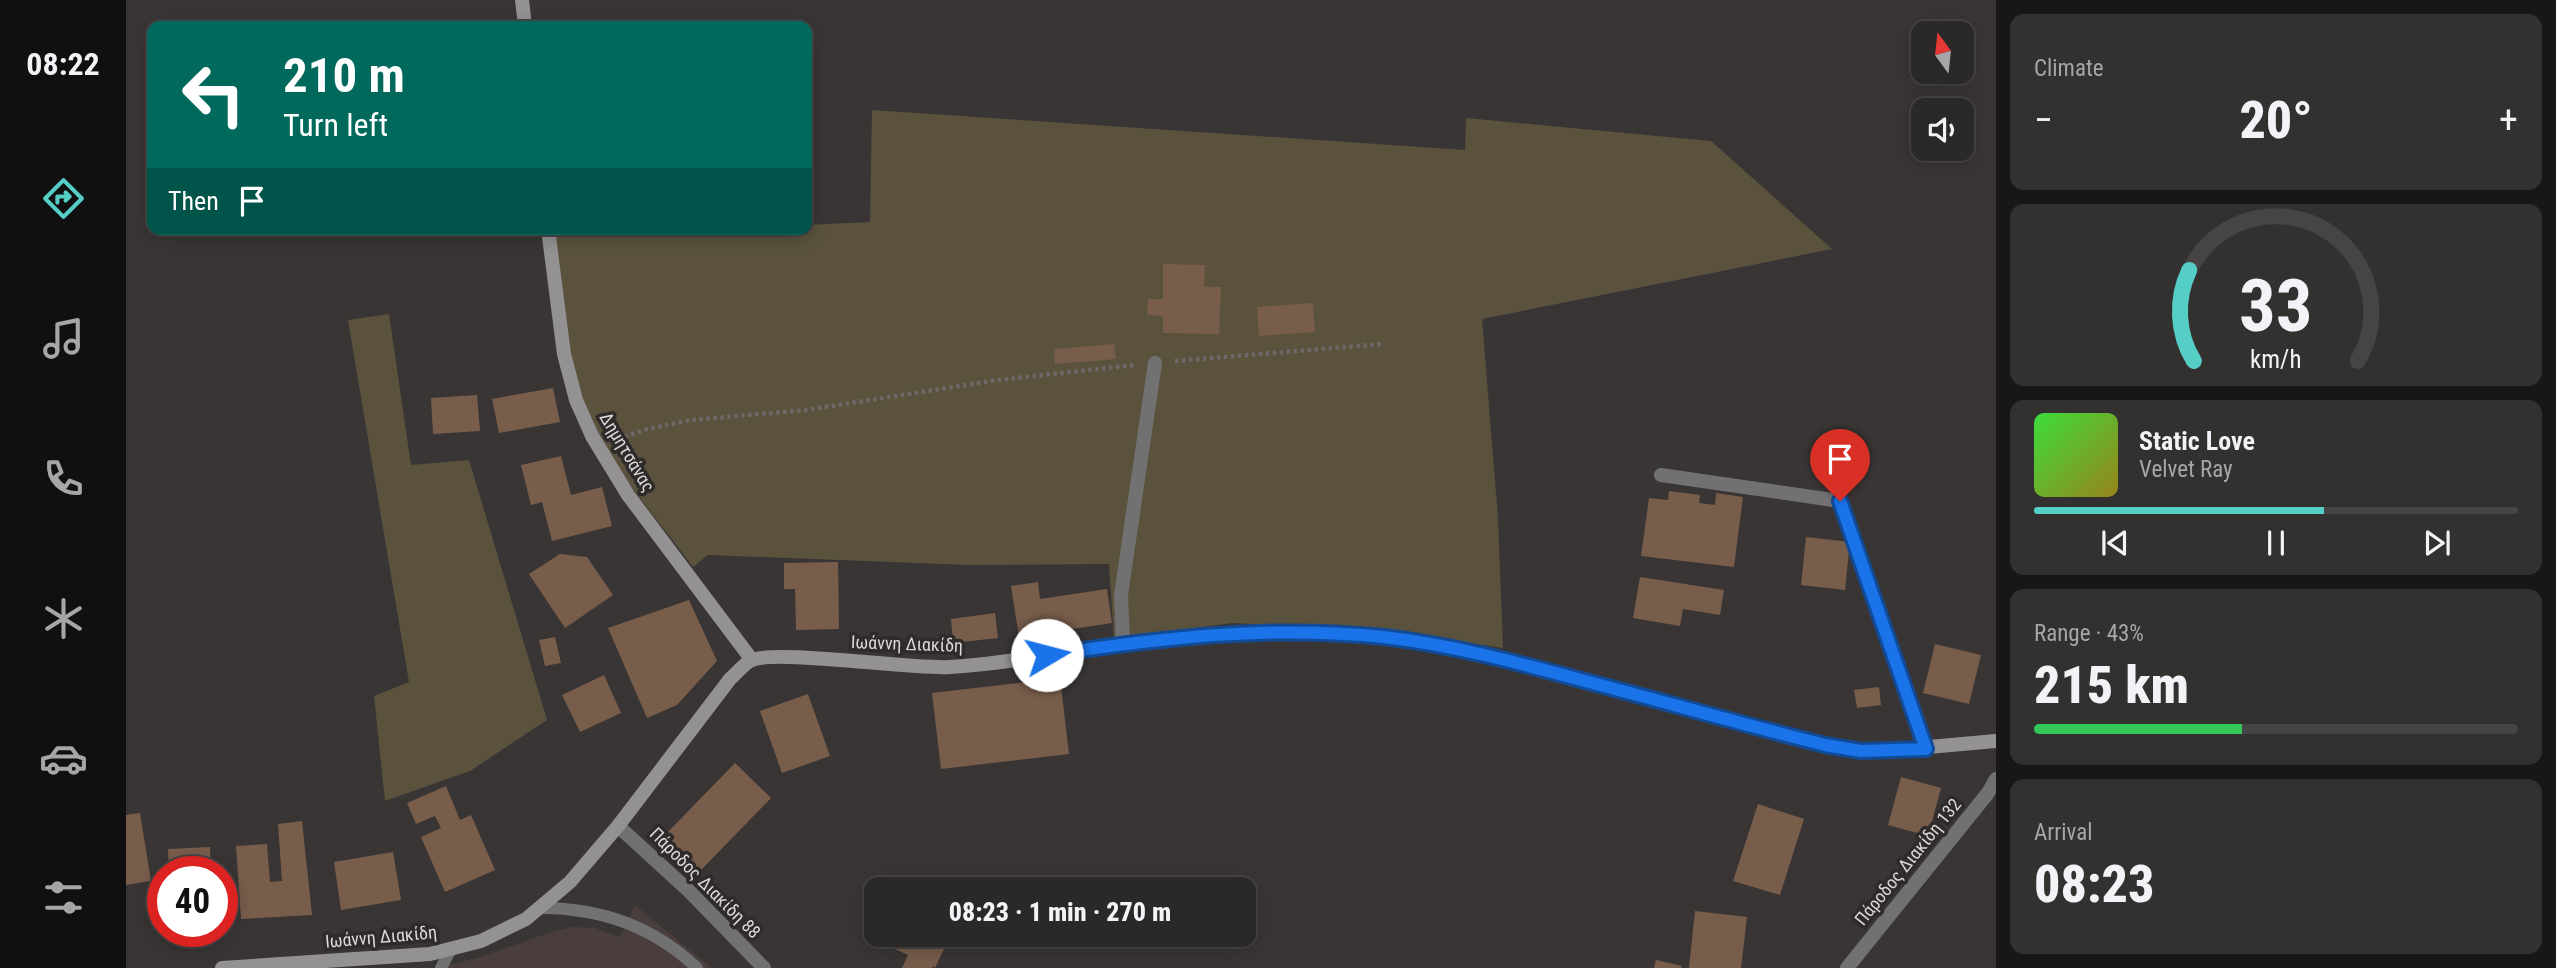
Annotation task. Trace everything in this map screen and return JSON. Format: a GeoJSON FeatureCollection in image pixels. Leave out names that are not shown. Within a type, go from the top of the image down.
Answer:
{"type":"FeatureCollection","features":[{"type":"Feature","properties":{"kind":"street"},"geometry":{"type":"LineString","coordinates":[[522,0],[524,21]]}},
{"type":"Feature","properties":{"kind":"street","name":"Δημητσάνας"},"geometry":{"type":"LineString","coordinates":[[549,235],[564,354],[576,400],[598,447],[628,495],[752,660]]}},
{"type":"Feature","properties":{"kind":"street"},"geometry":{"type":"LineString","coordinates":[[1123,644],[1121,595],[1155,363]]}},
{"type":"Feature","properties":{"kind":"street"},"geometry":{"type":"LineString","coordinates":[[1661,475],[1840,501],[1926,749]]}},
{"type":"Feature","properties":{"kind":"street","name":"Ιωάννη Διακίδη"},"geometry":{"type":"LineString","coordinates":[[222,968],[402,958],[451,949],[502,932],[541,908],[570,882],[618,826],[730,679],[752,660],[783,657],[947,667],[1225,633],[1292,631],[1403,640],[1506,660],[1825,745],[1861,751],[1926,749],[1996,741]]}},
{"type":"Feature","properties":{"kind":"street","name":"Πάροδος Διακίδη 132"},"geometry":{"type":"LineString","coordinates":[[1847,968],[1988,793],[1996,779]]}},
{"type":"Feature","properties":{"kind":"street","name":"Πάροδος Διακίδη 88"},"geometry":{"type":"LineString","coordinates":[[618,826],[689,891],[764,968]]}},
{"type":"Feature","properties":{"kind":"lane"},"geometry":{"type":"LineString","coordinates":[[541,908],[582,909],[633,925],[669,945],[698,968]]}},
{"type":"Feature","properties":{"kind":"lane"},"geometry":{"type":"LineString","coordinates":[[441,968],[451,949]]}},
{"type":"Feature","properties":{"kind":"path"},"geometry":{"type":"LineString","coordinates":[[598,447],[647,429],[691,421],[806,410],[998,380],[1155,363],[1382,344]]}},
{"type":"Feature","properties":{"kind":"shaded area"},"geometry":{"type":"Polygon","coordinates":[[[872,110],[1465,150],[1466,118],[1711,141],[1832,249],[1482,319],[1498,518],[1503,648],[1394,632],[1233,623],[1114,639],[1109,564],[968,565],[708,555],[693,567],[610,455],[589,416],[576,375],[563,304],[555,236],[812,235],[812,225],[870,222],[872,110]]]}},
{"type":"Feature","properties":{"kind":"shaded area"},"geometry":{"type":"Polygon","coordinates":[[[389,314],[411,465],[469,460],[547,720],[470,771],[385,801],[374,696],[409,682],[348,320],[389,314]]]}},
{"type":"Feature","properties":{"kind":"shaded area"},"geometry":{"type":"Polygon","coordinates":[[[635,905],[712,968],[437,968],[572,927],[595,928],[620,937],[635,905]]]}},
{"type":"Feature","properties":{"kind":"building"},"geometry":{"type":"Polygon","coordinates":[[[1163,264],[1205,265],[1204,287],[1221,287],[1219,334],[1163,333],[1163,316],[1147,315],[1148,299],[1163,299],[1163,264]]]}},
{"type":"Feature","properties":{"kind":"building"},"geometry":{"type":"Polygon","coordinates":[[[1313,303],[1315,332],[1259,336],[1257,307],[1313,303]]]}},
{"type":"Feature","properties":{"kind":"building"},"geometry":{"type":"Polygon","coordinates":[[[1114,344],[1116,359],[1055,364],[1054,349],[1114,344]]]}},
{"type":"Feature","properties":{"kind":"building"},"geometry":{"type":"Polygon","coordinates":[[[553,388],[560,422],[499,433],[492,399],[553,388]]]}},
{"type":"Feature","properties":{"kind":"building"},"geometry":{"type":"Polygon","coordinates":[[[477,395],[480,431],[433,434],[431,398],[477,395]]]}},
{"type":"Feature","properties":{"kind":"building"},"geometry":{"type":"Polygon","coordinates":[[[561,456],[571,495],[602,487],[612,526],[552,541],[542,502],[531,505],[521,465],[561,456]]]}},
{"type":"Feature","properties":{"kind":"building"},"geometry":{"type":"Polygon","coordinates":[[[1669,491],[1700,495],[1699,503],[1715,505],[1716,493],[1743,497],[1734,567],[1641,556],[1649,498],[1668,500],[1669,491]]]}},
{"type":"Feature","properties":{"kind":"building"},"geometry":{"type":"Polygon","coordinates":[[[1806,537],[1850,542],[1845,590],[1801,585],[1806,537]]]}},
{"type":"Feature","properties":{"kind":"building"},"geometry":{"type":"Polygon","coordinates":[[[560,554],[587,557],[613,595],[565,628],[529,574],[560,554]]]}},
{"type":"Feature","properties":{"kind":"building"},"geometry":{"type":"Polygon","coordinates":[[[838,562],[839,629],[796,630],[795,589],[784,589],[784,563],[838,562]]]}},
{"type":"Feature","properties":{"kind":"building"},"geometry":{"type":"Polygon","coordinates":[[[1640,577],[1724,590],[1720,615],[1683,609],[1680,626],[1633,618],[1640,577]]]}},
{"type":"Feature","properties":{"kind":"building"},"geometry":{"type":"Polygon","coordinates":[[[1038,582],[1040,599],[1107,589],[1112,623],[1019,637],[1011,586],[1038,582]]]}},
{"type":"Feature","properties":{"kind":"building"},"geometry":{"type":"Polygon","coordinates":[[[689,600],[717,661],[677,705],[647,718],[608,628],[689,600]]]}},
{"type":"Feature","properties":{"kind":"building"},"geometry":{"type":"Polygon","coordinates":[[[995,613],[998,638],[953,643],[951,619],[995,613]]]}},
{"type":"Feature","properties":{"kind":"building"},"geometry":{"type":"Polygon","coordinates":[[[555,637],[561,663],[545,666],[539,640],[555,637]]]}},
{"type":"Feature","properties":{"kind":"building"},"geometry":{"type":"Polygon","coordinates":[[[1935,644],[1981,655],[1969,704],[1923,693],[1935,644]]]}},
{"type":"Feature","properties":{"kind":"building"},"geometry":{"type":"Polygon","coordinates":[[[604,675],[621,713],[580,732],[562,695],[604,675]]]}},
{"type":"Feature","properties":{"kind":"building"},"geometry":{"type":"Polygon","coordinates":[[[1060,678],[1069,754],[941,769],[932,693],[1060,678]]]}},
{"type":"Feature","properties":{"kind":"building"},"geometry":{"type":"Polygon","coordinates":[[[1879,687],[1881,705],[1857,708],[1854,690],[1879,687]]]}},
{"type":"Feature","properties":{"kind":"building"},"geometry":{"type":"Polygon","coordinates":[[[808,694],[830,756],[782,773],[760,711],[808,694]]]}},
{"type":"Feature","properties":{"kind":"building"},"geometry":{"type":"Polygon","coordinates":[[[735,763],[771,798],[700,871],[664,836],[735,763]]]}},
{"type":"Feature","properties":{"kind":"building"},"geometry":{"type":"Polygon","coordinates":[[[1901,777],[1941,788],[1928,836],[1888,825],[1901,777]]]}},
{"type":"Feature","properties":{"kind":"building"},"geometry":{"type":"Polygon","coordinates":[[[446,786],[460,820],[471,815],[495,870],[445,892],[421,837],[441,828],[435,816],[416,824],[407,803],[446,786]]]}},
{"type":"Feature","properties":{"kind":"building"},"geometry":{"type":"Polygon","coordinates":[[[1758,804],[1804,819],[1780,895],[1733,881],[1758,804]]]}},
{"type":"Feature","properties":{"kind":"building"},"geometry":{"type":"Polygon","coordinates":[[[140,813],[147,856],[147,882],[126,885],[126,815],[140,813]]]}},
{"type":"Feature","properties":{"kind":"building"},"geometry":{"type":"Polygon","coordinates":[[[302,821],[312,915],[241,919],[236,846],[267,844],[270,882],[282,881],[278,824],[302,821]]]}},
{"type":"Feature","properties":{"kind":"building"},"geometry":{"type":"Polygon","coordinates":[[[210,847],[210,856],[168,856],[168,849],[210,847]]]}},
{"type":"Feature","properties":{"kind":"building"},"geometry":{"type":"Polygon","coordinates":[[[393,852],[401,900],[341,910],[334,862],[393,852]]]}},
{"type":"Feature","properties":{"kind":"building"},"geometry":{"type":"Polygon","coordinates":[[[1695,911],[1747,917],[1741,968],[1689,968],[1695,911]]]}},
{"type":"Feature","properties":{"kind":"building"},"geometry":{"type":"Polygon","coordinates":[[[891,947],[945,947],[935,968],[902,968],[908,955],[891,947]]]}},
{"type":"Feature","properties":{"kind":"building"},"geometry":{"type":"Polygon","coordinates":[[[1656,960],[1682,966],[1654,968],[1656,960]]]}},
{"type":"Feature","properties":{"kind":"route"},"geometry":{"type":"LineString","coordinates":[[1047,655],[1238,632],[1292,631],[1383,637],[1440,645],[1506,660],[1825,745],[1861,751],[1926,749],[1840,501]]}}]}
